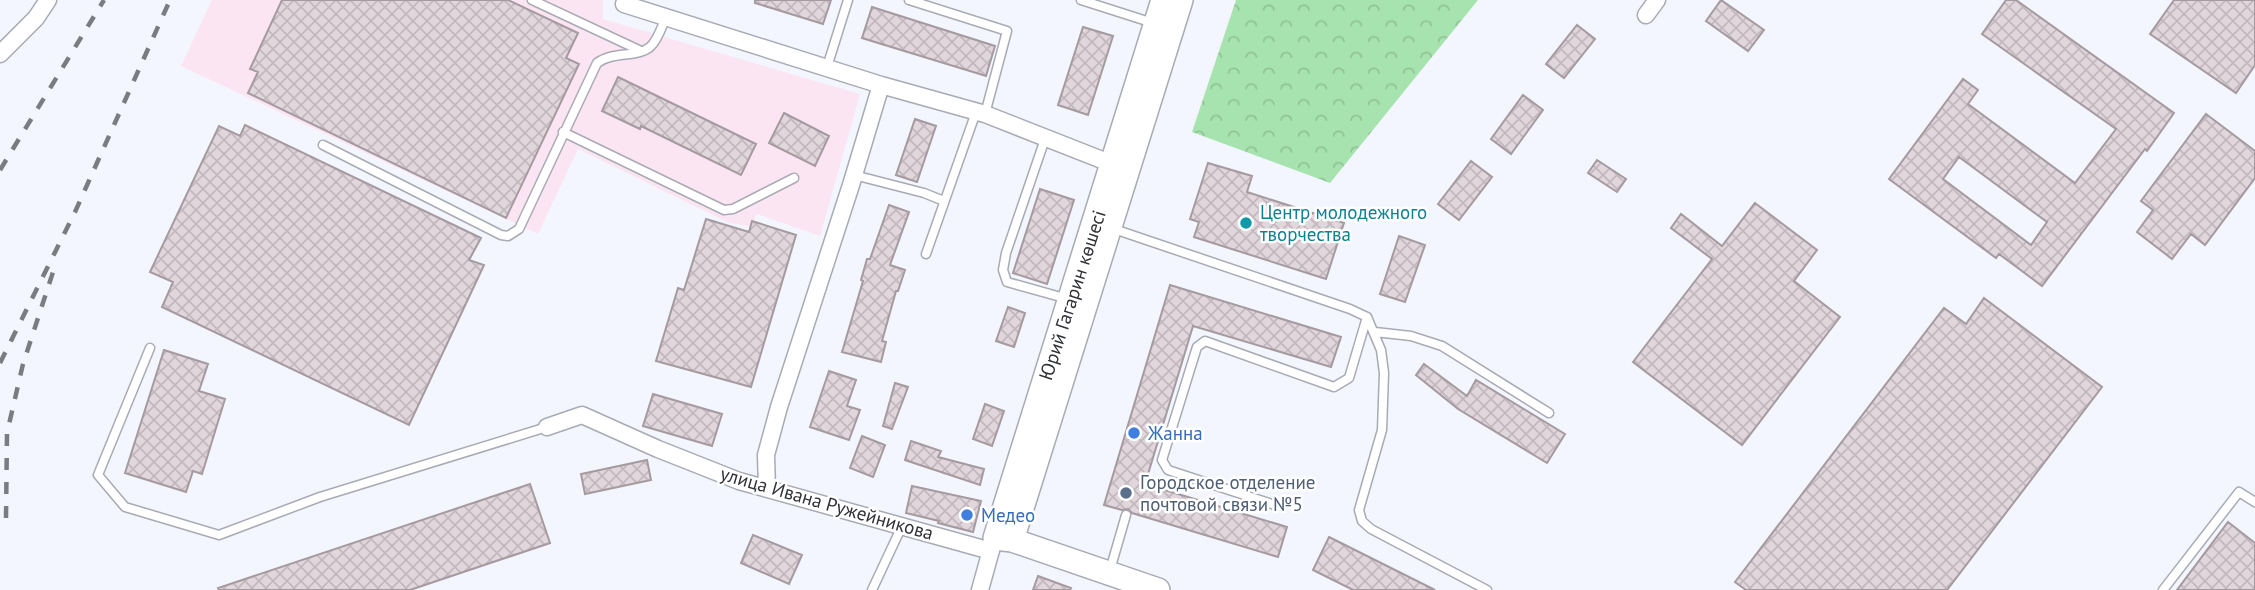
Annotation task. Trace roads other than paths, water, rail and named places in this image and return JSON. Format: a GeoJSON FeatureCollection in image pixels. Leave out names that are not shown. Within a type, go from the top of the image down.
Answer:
{"type":"FeatureCollection","features":[{"type":"Feature","properties":{"kind":"main road","name":"Юрий Гагарин көшесі"},"geometry":{"type":"LineString","coordinates":[[1121,167],[1163,0]]}},
{"type":"Feature","properties":{"kind":"main road","name":"Юрий Гагарин көшесі"},"geometry":{"type":"LineString","coordinates":[[999,543],[1121,167],[1181,0]]}},
{"type":"Feature","properties":{"kind":"main road"},"geometry":{"type":"LineString","coordinates":[[999,543],[1108,573],[1158,590]]}},
{"type":"Feature","properties":{"kind":"street"},"geometry":{"type":"LineString","coordinates":[[0,54],[36,18],[48,0]]}},
{"type":"Feature","properties":{"kind":"street"},"geometry":{"type":"LineString","coordinates":[[1646,15],[1657,0]]}},
{"type":"Feature","properties":{"kind":"street"},"geometry":{"type":"LineString","coordinates":[[633,4],[666,17],[881,85],[981,113],[1121,167]]}},
{"type":"Feature","properties":{"kind":"street"},"geometry":{"type":"LineString","coordinates":[[767,489],[766,455],[772,431],[881,85]]}},
{"type":"Feature","properties":{"kind":"street","name":"улица Ивана Ружейникова"},"geometry":{"type":"LineString","coordinates":[[547,427],[582,415],[739,481],[902,526],[999,543]]}},
{"type":"Feature","properties":{"kind":"street","name":"Юрий Гагарин көшесі"},"geometry":{"type":"LineString","coordinates":[[980,590],[999,543]]}},
{"type":"Feature","properties":{"kind":"lane"},"geometry":{"type":"LineString","coordinates":[[532,0],[642,51]]}},
{"type":"Feature","properties":{"kind":"lane"},"geometry":{"type":"LineString","coordinates":[[827,67],[848,0]]}},
{"type":"Feature","properties":{"kind":"lane"},"geometry":{"type":"LineString","coordinates":[[909,0],[1007,31],[981,113],[944,201],[926,254]]}},
{"type":"Feature","properties":{"kind":"lane"},"geometry":{"type":"LineString","coordinates":[[1081,0],[1156,24]]}},
{"type":"Feature","properties":{"kind":"lane"},"geometry":{"type":"LineString","coordinates":[[323,145],[501,235],[508,236],[519,229],[597,63],[605,57],[642,51],[654,42],[666,17]]}},
{"type":"Feature","properties":{"kind":"lane"},"geometry":{"type":"LineString","coordinates":[[564,132],[723,210],[733,209],[794,178]]}},
{"type":"Feature","properties":{"kind":"lane"},"geometry":{"type":"LineString","coordinates":[[1046,136],[1006,253],[1003,270],[1007,282],[1078,303]]}},
{"type":"Feature","properties":{"kind":"lane"},"geometry":{"type":"LineString","coordinates":[[854,175],[924,193],[944,201]]}},
{"type":"Feature","properties":{"kind":"lane"},"geometry":{"type":"LineString","coordinates":[[1103,225],[1367,317],[1381,350],[1384,373],[1382,430],[1359,510],[1362,521],[1371,529],[1487,590]]}},
{"type":"Feature","properties":{"kind":"lane"},"geometry":{"type":"LineString","coordinates":[[1275,505],[1168,470],[1164,466],[1162,460],[1197,347],[1205,341],[1334,387],[1349,378],[1367,317]]}},
{"type":"Feature","properties":{"kind":"lane"},"geometry":{"type":"LineString","coordinates":[[1375,332],[1411,336],[1442,346],[1549,413]]}},
{"type":"Feature","properties":{"kind":"lane"},"geometry":{"type":"LineString","coordinates":[[150,348],[98,475],[125,507],[219,535],[320,497],[547,427]]}},
{"type":"Feature","properties":{"kind":"lane"},"geometry":{"type":"LineString","coordinates":[[2163,590],[2239,492],[2255,502]]}},
{"type":"Feature","properties":{"kind":"lane"},"geometry":{"type":"LineString","coordinates":[[1108,573],[1126,515]]}},
{"type":"Feature","properties":{"kind":"lane"},"geometry":{"type":"LineString","coordinates":[[872,590],[902,526]]}},
{"type":"Feature","properties":{"kind":"railway"},"geometry":{"type":"LineString","coordinates":[[0,170],[104,0]]}},
{"type":"Feature","properties":{"kind":"railway"},"geometry":{"type":"LineString","coordinates":[[0,363],[75,212],[170,0]]}},
{"type":"Feature","properties":{"kind":"railway"},"geometry":{"type":"LineString","coordinates":[[6,518],[7,433],[23,364],[54,269]]}},
{"type":"Feature","properties":{"kind":"place","name":"Центр молодежного творчества"},"geometry":{"type":"Point","coordinates":[1246,223]}},
{"type":"Feature","properties":{"kind":"place","name":"Жанна"},"geometry":{"type":"Point","coordinates":[1134,433]}},
{"type":"Feature","properties":{"kind":"place","name":"Городское отделение почтовой связи №5"},"geometry":{"type":"Point","coordinates":[1126,493]}},
{"type":"Feature","properties":{"kind":"place","name":"Медео"},"geometry":{"type":"Point","coordinates":[967,515]}}]}
